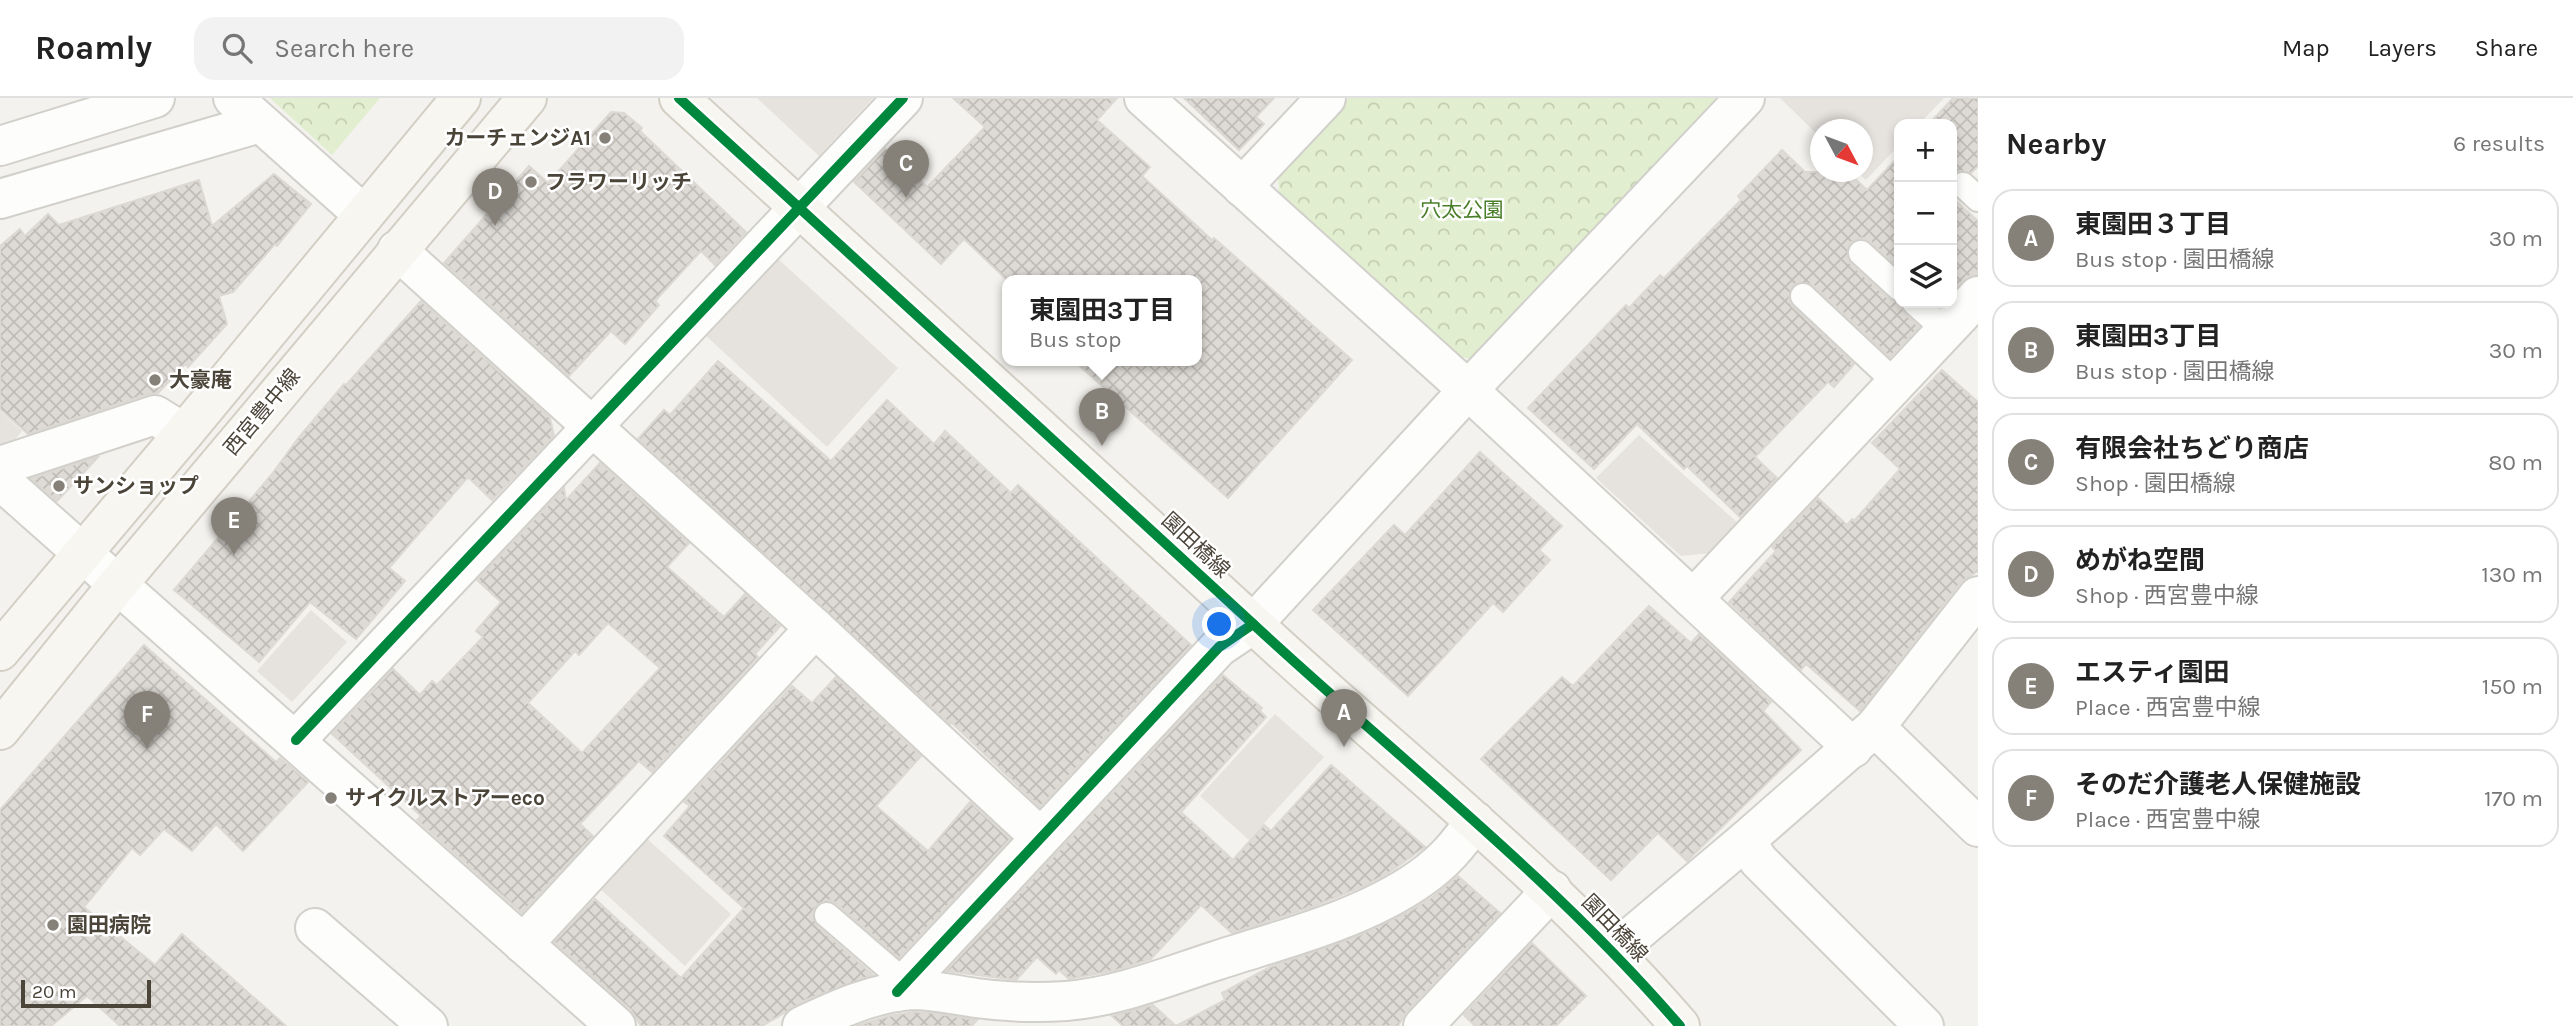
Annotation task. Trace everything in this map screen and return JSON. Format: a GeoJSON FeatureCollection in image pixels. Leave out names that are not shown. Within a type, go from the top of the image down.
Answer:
{"type":"FeatureCollection","features":[{"type":"Feature","properties":{"kind":"main road"},"geometry":{"type":"LineString","coordinates":[[0,651],[461,98]]}},
{"type":"Feature","properties":{"kind":"main road","name":"西宮豊中線"},"geometry":{"type":"LineString","coordinates":[[0,730],[117,584],[527,98]]}},
{"type":"Feature","properties":{"kind":"main road","name":"園田橋線"},"geometry":{"type":"LineString","coordinates":[[679,98],[1253,624],[1552,890],[1680,1026]]}},
{"type":"Feature","properties":{"kind":"street"},"geometry":{"type":"LineString","coordinates":[[0,146],[155,98]]}},
{"type":"Feature","properties":{"kind":"street"},"geometry":{"type":"LineString","coordinates":[[296,740],[903,98]]}},
{"type":"Feature","properties":{"kind":"street"},"geometry":{"type":"LineString","coordinates":[[1144,98],[1468,390],[1693,599],[1978,827]]}},
{"type":"Feature","properties":{"kind":"street"},"geometry":{"type":"LineString","coordinates":[[1242,187],[1326,98]]}},
{"type":"Feature","properties":{"kind":"street"},"geometry":{"type":"LineString","coordinates":[[891,1000],[1040,836],[1219,647],[1253,624],[1468,390],[1745,98]]}},
{"type":"Feature","properties":{"kind":"street"},"geometry":{"type":"LineString","coordinates":[[1,197],[246,110],[364,215]]}},
{"type":"Feature","properties":{"kind":"street"},"geometry":{"type":"LineString","coordinates":[[397,250],[815,628],[1040,836]]}},
{"type":"Feature","properties":{"kind":"street"},"geometry":{"type":"LineString","coordinates":[[1693,599],[1978,296]]}},
{"type":"Feature","properties":{"kind":"street"},"geometry":{"type":"LineString","coordinates":[[0,466],[155,415],[184,433]]}},
{"type":"Feature","properties":{"kind":"street"},"geometry":{"type":"LineString","coordinates":[[0,480],[616,1026]]}},
{"type":"Feature","properties":{"kind":"street"},"geometry":{"type":"LineString","coordinates":[[1613,952],[1864,738],[1978,596]]}},
{"type":"Feature","properties":{"kind":"street"},"geometry":{"type":"LineString","coordinates":[[523,944],[815,628]]}},
{"type":"Feature","properties":{"kind":"street"},"geometry":{"type":"LineString","coordinates":[[802,1026],[891,1000],[914,990],[1027,1002],[1069,1000],[1117,992],[1305,932],[1374,904],[1419,879],[1442,862],[1452,853],[1475,821]]}},
{"type":"Feature","properties":{"kind":"street"},"geometry":{"type":"LineString","coordinates":[[1745,841],[1759,861],[1924,1026]]}},
{"type":"Feature","properties":{"kind":"street"},"geometry":{"type":"LineString","coordinates":[[1423,1026],[1552,890]]}},
{"type":"Feature","properties":{"kind":"street"},"geometry":{"type":"LineString","coordinates":[[315,928],[428,1026]]}},
{"type":"Feature","properties":{"kind":"lane"},"geometry":{"type":"LineString","coordinates":[[1861,253],[1894,283]]}},
{"type":"Feature","properties":{"kind":"lane"},"geometry":{"type":"LineString","coordinates":[[1803,296],[1896,383]]}},
{"type":"Feature","properties":{"kind":"lane"},"geometry":{"type":"LineString","coordinates":[[1921,308],[1945,330]]}},
{"type":"Feature","properties":{"kind":"lane"},"geometry":{"type":"LineString","coordinates":[[827,915],[891,1000]]}},
{"type":"Feature","properties":{"kind":"green space"},"geometry":{"type":"Polygon","coordinates":[[[270,98],[380,98],[332,155],[270,98]]]}},
{"type":"Feature","properties":{"kind":"green space","name":"穴太公園"},"geometry":{"type":"Polygon","coordinates":[[[1349,98],[1718,98],[1717,105],[1475,359],[1458,357],[1279,193],[1278,175],[1349,98]]]}},
{"type":"Feature","properties":{"kind":"shaded area"},"geometry":{"type":"Polygon","coordinates":[[[757,98],[873,98],[819,156],[757,98]]]}},
{"type":"Feature","properties":{"kind":"shaded area"},"geometry":{"type":"Polygon","coordinates":[[[1780,98],[1944,98],[1924,119],[1894,119],[1894,150],[1873,173],[1873,119],[1810,119],[1810,127],[1780,98]]]}},
{"type":"Feature","properties":{"kind":"shaded area"},"geometry":{"type":"Polygon","coordinates":[[[776,257],[898,368],[827,447],[705,335],[776,257]]]}},
{"type":"Feature","properties":{"kind":"shaded area"},"geometry":{"type":"Polygon","coordinates":[[[0,411],[22,431],[6,450],[0,449],[0,411]]]}},
{"type":"Feature","properties":{"kind":"shaded area"},"geometry":{"type":"Polygon","coordinates":[[[1639,435],[1739,524],[1712,553],[1681,556],[1596,478],[1639,435]]]}},
{"type":"Feature","properties":{"kind":"shaded area"},"geometry":{"type":"Polygon","coordinates":[[[311,610],[347,642],[292,702],[257,671],[311,610]]]}},
{"type":"Feature","properties":{"kind":"shaded area"},"geometry":{"type":"Polygon","coordinates":[[[1275,714],[1324,757],[1249,840],[1200,796],[1275,714]]]}},
{"type":"Feature","properties":{"kind":"shaded area"},"geometry":{"type":"Polygon","coordinates":[[[645,837],[731,914],[685,966],[598,887],[645,837]]]}},
{"type":"Feature","properties":{"kind":"building"},"geometry":{"type":"Polygon","coordinates":[[[953,98],[1117,98],[1097,120],[1150,167],[1142,176],[1352,360],[1228,498],[1080,366],[1202,366],[1202,275],[1002,275],[964,239],[941,264],[854,182],[885,148],[927,187],[985,127],[953,98]]]}},
{"type":"Feature","properties":{"kind":"building"},"geometry":{"type":"Polygon","coordinates":[[[1184,98],[1274,98],[1256,117],[1264,124],[1239,150],[1184,98]]]}},
{"type":"Feature","properties":{"kind":"building"},"geometry":{"type":"Polygon","coordinates":[[[1953,98],[1978,98],[1978,166],[1971,173],[1957,172],[1957,119],[1934,119],[1953,98]]]}},
{"type":"Feature","properties":{"kind":"building"},"geometry":{"type":"Polygon","coordinates":[[[611,112],[624,113],[642,128],[640,131],[746,232],[715,265],[701,251],[655,301],[659,305],[625,344],[611,331],[569,376],[444,263],[529,166],[548,183],[611,112]]]}},
{"type":"Feature","properties":{"kind":"building"},"geometry":{"type":"Polygon","coordinates":[[[1782,150],[1805,172],[1810,172],[1810,182],[1859,182],[1867,190],[1894,161],[1894,263],[1864,238],[1850,243],[1847,257],[1851,264],[1894,301],[1894,308],[1903,308],[1905,314],[1919,327],[1890,357],[1813,285],[1799,282],[1792,286],[1789,300],[1792,306],[1854,364],[1834,387],[1828,382],[1755,457],[1777,478],[1740,517],[1687,466],[1684,469],[1637,424],[1594,469],[1528,408],[1626,305],[1629,308],[1660,275],[1664,278],[1741,200],[1738,196],[1782,150]]]}},
{"type":"Feature","properties":{"kind":"building"},"geometry":{"type":"Polygon","coordinates":[[[274,174],[311,204],[277,246],[275,244],[233,292],[219,296],[227,324],[188,367],[185,364],[158,393],[28,434],[0,409],[0,246],[20,229],[25,236],[48,214],[59,225],[199,180],[212,226],[274,174]]]}},
{"type":"Feature","properties":{"kind":"building"},"geometry":{"type":"Polygon","coordinates":[[[1957,202],[1978,221],[1978,275],[1971,275],[1957,287],[1957,202]]]}},
{"type":"Feature","properties":{"kind":"building"},"geometry":{"type":"Polygon","coordinates":[[[421,301],[550,418],[554,436],[492,500],[468,477],[389,568],[405,581],[356,639],[310,602],[259,662],[174,590],[344,384],[346,385],[421,301]]]}},
{"type":"Feature","properties":{"kind":"building"},"geometry":{"type":"Polygon","coordinates":[[[718,361],[831,461],[887,400],[934,444],[945,431],[1011,493],[1018,485],[1191,645],[1040,807],[951,722],[950,724],[638,439],[664,410],[670,415],[718,361]]]}},
{"type":"Feature","properties":{"kind":"building"},"geometry":{"type":"Polygon","coordinates":[[[1942,370],[1978,402],[1978,571],[1961,582],[1860,711],[1806,664],[1801,670],[1729,602],[1776,551],[1772,547],[1818,498],[1847,525],[1852,519],[1854,521],[1900,469],[1872,443],[1942,370]]]}},
{"type":"Feature","properties":{"kind":"building"},"geometry":{"type":"Polygon","coordinates":[[[1480,452],[1562,526],[1539,550],[1550,560],[1503,612],[1493,603],[1408,696],[1313,610],[1394,525],[1405,535],[1480,452]]]}},
{"type":"Feature","properties":{"kind":"building"},"geometry":{"type":"Polygon","coordinates":[[[99,456],[57,501],[31,479],[99,456]]]}},
{"type":"Feature","properties":{"kind":"building"},"geometry":{"type":"Polygon","coordinates":[[[600,463],[689,543],[667,567],[724,617],[745,594],[780,626],[755,654],[758,657],[652,772],[639,761],[580,824],[593,836],[522,913],[417,820],[421,816],[332,734],[393,669],[420,695],[432,681],[437,685],[483,637],[476,631],[501,602],[477,580],[564,488],[566,500],[600,463]],[[608,623],[579,655],[575,651],[528,703],[582,753],[660,668],[608,623]]]}},
{"type":"Feature","properties":{"kind":"building"},"geometry":{"type":"Polygon","coordinates":[[[1649,606],[1691,643],[1699,634],[1771,702],[1763,711],[1801,750],[1687,861],[1658,833],[1611,880],[1481,759],[1562,677],[1573,686],[1649,606]]]}},
{"type":"Feature","properties":{"kind":"building"},"geometry":{"type":"Polygon","coordinates":[[[144,645],[276,762],[280,758],[308,782],[243,851],[216,824],[192,851],[164,829],[140,855],[132,848],[84,907],[155,965],[182,934],[286,1026],[120,1026],[87,996],[51,1026],[0,1026],[0,810],[144,645]]]}},
{"type":"Feature","properties":{"kind":"building"},"geometry":{"type":"Polygon","coordinates":[[[1223,675],[1262,708],[1260,711],[1266,717],[1181,812],[1233,860],[1264,825],[1271,831],[1331,765],[1425,847],[1387,874],[1364,886],[1232,933],[1201,905],[1151,959],[1117,970],[1069,979],[1059,970],[1056,974],[1037,957],[1016,980],[946,971],[1223,675]]]}},
{"type":"Feature","properties":{"kind":"building"},"geometry":{"type":"Polygon","coordinates":[[[836,677],[921,756],[876,806],[928,851],[970,802],[1010,839],[899,958],[836,903],[829,900],[816,905],[812,913],[817,926],[873,975],[806,1000],[762,1026],[641,1026],[631,1010],[554,942],[595,899],[681,978],[744,908],[664,836],[690,806],[684,802],[792,686],[812,703],[836,677]]]}},
{"type":"Feature","properties":{"kind":"building"},"geometry":{"type":"Polygon","coordinates":[[[1458,876],[1500,913],[1407,1011],[1398,1026],[1176,1026],[1225,1000],[1222,993],[1270,967],[1355,937],[1408,912],[1434,896],[1458,876]]]}},
{"type":"Feature","properties":{"kind":"building"},"geometry":{"type":"Polygon","coordinates":[[[1532,943],[1586,996],[1556,1026],[1475,1026],[1464,1015],[1532,943]]]}},
{"type":"Feature","properties":{"kind":"building"},"geometry":{"type":"Polygon","coordinates":[[[1153,1005],[1176,1026],[1123,1026],[1112,1016],[1153,1005]]]}},
{"type":"Feature","properties":{"kind":"building"},"geometry":{"type":"Polygon","coordinates":[[[914,1012],[977,1020],[972,1026],[856,1026],[914,1012]]]}},
{"type":"Feature","properties":{"kind":"cycle path"},"geometry":{"type":"LineString","coordinates":[[679,98],[1305,672],[1526,868],[1579,918],[1680,1026]]}},
{"type":"Feature","properties":{"kind":"cycle path"},"geometry":{"type":"LineString","coordinates":[[296,740],[903,98]]}},
{"type":"Feature","properties":{"kind":"cycle path"},"geometry":{"type":"LineString","coordinates":[[897,992],[1219,647],[1253,624]]}},
{"type":"Feature","properties":{"kind":"place","name":"カーチェンジA1"},"geometry":{"type":"Point","coordinates":[605,138]}},
{"type":"Feature","properties":{"kind":"place","name":"フラワーリッチ"},"geometry":{"type":"Point","coordinates":[531,182]}},
{"type":"Feature","properties":{"kind":"place","name":"有限会社ちどり商店"},"geometry":{"type":"Point","coordinates":[906,198]}},
{"type":"Feature","properties":{"kind":"place","name":"めがね空間"},"geometry":{"type":"Point","coordinates":[495,226]}},
{"type":"Feature","properties":{"kind":"place","name":"大豪庵"},"geometry":{"type":"Point","coordinates":[155,380]}},
{"type":"Feature","properties":{"kind":"place","name":"東園田3丁目"},"geometry":{"type":"Point","coordinates":[1102,446]}},
{"type":"Feature","properties":{"kind":"place","name":"サンショップ"},"geometry":{"type":"Point","coordinates":[59,486]}},
{"type":"Feature","properties":{"kind":"place","name":"エスティ園田"},"geometry":{"type":"Point","coordinates":[234,555]}},
{"type":"Feature","properties":{"kind":"place","name":"東園田３丁目"},"geometry":{"type":"Point","coordinates":[1344,747]}},
{"type":"Feature","properties":{"kind":"place","name":"そのだ介護老人保健施設"},"geometry":{"type":"Point","coordinates":[147,749]}},
{"type":"Feature","properties":{"kind":"place","name":"サイクルストアーeco"},"geometry":{"type":"Point","coordinates":[331,798]}},
{"type":"Feature","properties":{"kind":"place","name":"園田病院"},"geometry":{"type":"Point","coordinates":[53,925]}}]}
